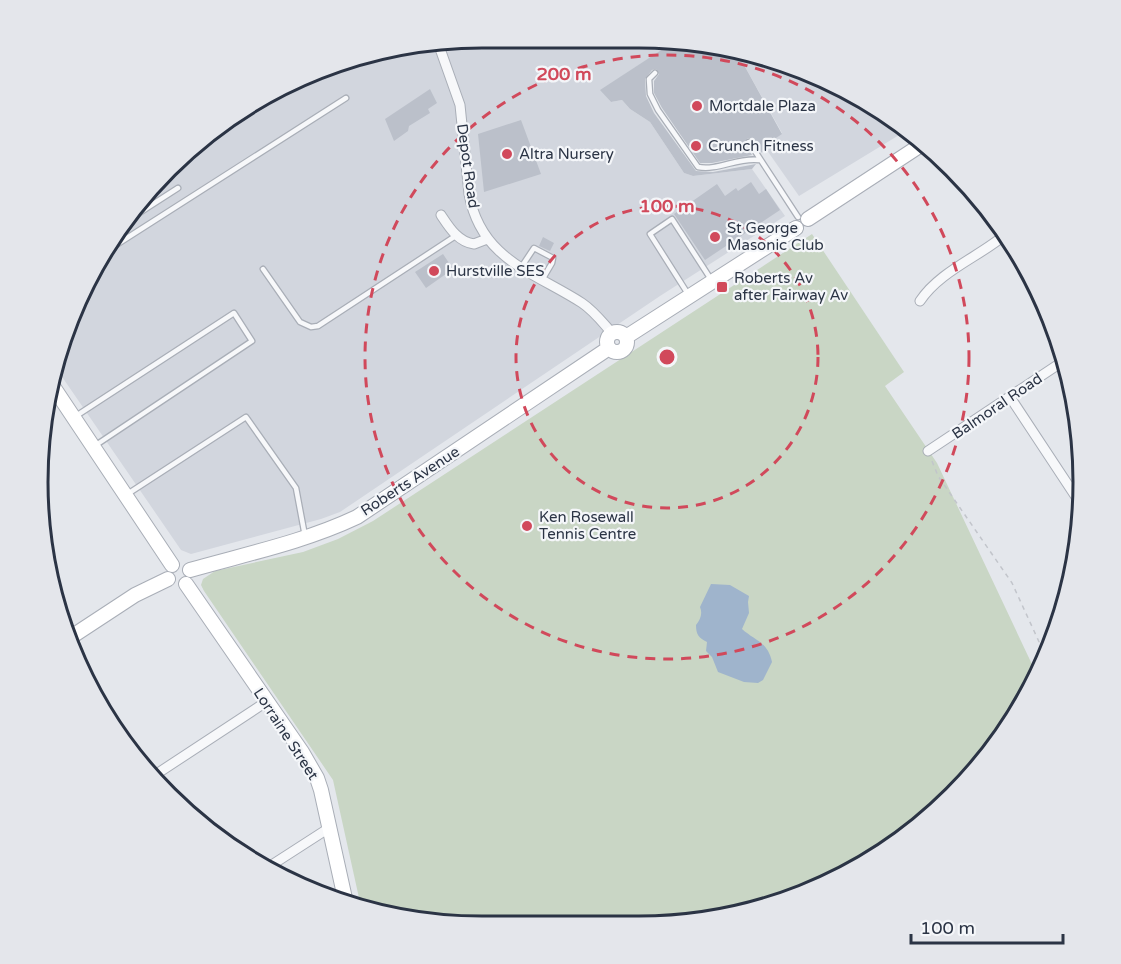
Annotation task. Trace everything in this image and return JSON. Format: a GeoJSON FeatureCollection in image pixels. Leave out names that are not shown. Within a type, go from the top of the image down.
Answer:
{"type":"FeatureCollection","features":[{"type":"Feature","properties":{"kind":"street","name":"Depot Road"},"geometry":{"type":"LineString","coordinates":[[441,50],[460,105],[471,205],[487,239],[520,268],[584,305],[612,333]]}},
{"type":"Feature","properties":{"kind":"street","name":"Roberts Avenue"},"geometry":{"type":"LineString","coordinates":[[188,577],[306,538],[357,517],[609,348],[615,352],[621,351],[627,344],[626,337],[916,148]]}},
{"type":"Feature","properties":{"kind":"street"},"geometry":{"type":"LineString","coordinates":[[441,215],[457,235],[470,244],[487,239]]}},
{"type":"Feature","properties":{"kind":"street"},"geometry":{"type":"LineString","coordinates":[[920,301],[927,291],[941,279],[999,239]]}},
{"type":"Feature","properties":{"kind":"street"},"geometry":{"type":"LineString","coordinates":[[609,348],[607,342],[612,333],[618,332],[626,337]]}},
{"type":"Feature","properties":{"kind":"street","name":"Balmoral Road"},"geometry":{"type":"LineString","coordinates":[[928,451],[1057,366]]}},
{"type":"Feature","properties":{"kind":"street"},"geometry":{"type":"LineString","coordinates":[[57,393],[172,565]]}},
{"type":"Feature","properties":{"kind":"street"},"geometry":{"type":"LineString","coordinates":[[1010,397],[1073,492]]}},
{"type":"Feature","properties":{"kind":"street"},"geometry":{"type":"LineString","coordinates":[[182,563],[188,577],[176,585],[168,579],[167,573],[172,565],[182,563]]}},
{"type":"Feature","properties":{"kind":"street","name":"Lorraine Street"},"geometry":{"type":"LineString","coordinates":[[188,577],[266,702],[317,778],[343,893]]}},
{"type":"Feature","properties":{"kind":"street"},"geometry":{"type":"LineString","coordinates":[[76,634],[135,595],[168,579]]}},
{"type":"Feature","properties":{"kind":"street"},"geometry":{"type":"LineString","coordinates":[[160,772],[266,702]]}},
{"type":"Feature","properties":{"kind":"street"},"geometry":{"type":"LineString","coordinates":[[275,863],[329,828]]}},
{"type":"Feature","properties":{"kind":"lane"},"geometry":{"type":"LineString","coordinates":[[655,73],[649,79],[650,94],[658,110],[698,167],[705,168],[748,158],[759,160]]}},
{"type":"Feature","properties":{"kind":"lane"},"geometry":{"type":"LineString","coordinates":[[120,242],[346,98]]}},
{"type":"Feature","properties":{"kind":"lane"},"geometry":{"type":"LineString","coordinates":[[749,142],[801,222]]}},
{"type":"Feature","properties":{"kind":"lane"},"geometry":{"type":"LineString","coordinates":[[145,209],[178,188]]}},
{"type":"Feature","properties":{"kind":"lane"},"geometry":{"type":"LineString","coordinates":[[690,296],[650,234],[672,219],[712,281]]}},
{"type":"Feature","properties":{"kind":"lane"},"geometry":{"type":"LineString","coordinates":[[263,270],[300,322],[310,327],[318,326],[457,235]]}},
{"type":"Feature","properties":{"kind":"lane"},"geometry":{"type":"LineString","coordinates":[[520,268],[534,248],[549,254],[553,258],[552,263],[542,281]]}},
{"type":"Feature","properties":{"kind":"lane"},"geometry":{"type":"LineString","coordinates":[[74,418],[234,313],[252,341],[93,446]]}},
{"type":"Feature","properties":{"kind":"lane"},"geometry":{"type":"LineString","coordinates":[[126,495],[246,417],[296,488],[306,538]]}},
{"type":"Feature","properties":{"kind":"path"},"geometry":{"type":"LineString","coordinates":[[928,451],[938,476],[1012,583],[1041,646]]}},
{"type":"Feature","properties":{"kind":"shaded area"},"geometry":{"type":"Polygon","coordinates":[[[482,48],[663,49],[601,90],[611,102],[622,100],[630,109],[650,122],[684,173],[693,176],[752,169],[785,216],[660,296],[340,512],[191,554],[181,550],[61,376],[81,316],[106,265],[138,218],[175,175],[218,138],[265,106],[342,71],[397,56],[482,48]]]}},
{"type":"Feature","properties":{"kind":"shaded area"},"geometry":{"type":"Polygon","coordinates":[[[742,61],[779,71],[831,93],[856,106],[899,135],[799,196],[764,146],[782,133],[742,61]]]}},
{"type":"Feature","properties":{"kind":"green space"},"geometry":{"type":"Polygon","coordinates":[[[812,234],[904,372],[885,386],[937,463],[1032,665],[1015,699],[983,746],[946,789],[925,808],[880,843],[856,858],[779,893],[724,908],[667,915],[482,916],[397,908],[359,898],[333,780],[201,585],[203,579],[215,571],[303,552],[338,539],[373,521],[812,234]]]}},
{"type":"Feature","properties":{"kind":"water"},"geometry":{"type":"Polygon","coordinates":[[[711,584],[730,585],[749,596],[749,613],[742,629],[764,646],[772,662],[763,680],[758,683],[744,682],[718,672],[712,657],[706,651],[707,642],[697,634],[696,625],[701,617],[700,607],[711,584]]]}},
{"type":"Feature","properties":{"kind":"building","name":"Mortdale Plaza"},"geometry":{"type":"Polygon","coordinates":[[[663,49],[724,56],[742,61],[782,134],[764,146],[762,153],[752,139],[748,138],[745,143],[752,155],[712,163],[700,163],[654,93],[654,81],[659,74],[656,69],[652,70],[645,79],[646,96],[654,113],[696,171],[713,172],[756,164],[752,169],[693,176],[684,173],[650,122],[630,109],[622,100],[611,102],[600,90],[663,49]]]}},
{"type":"Feature","properties":{"kind":"building"},"geometry":{"type":"Polygon","coordinates":[[[430,89],[437,103],[428,109],[430,113],[409,126],[408,131],[394,141],[385,119],[430,89]]]}},
{"type":"Feature","properties":{"kind":"building","name":"Altra Nursery"},"geometry":{"type":"Polygon","coordinates":[[[521,120],[541,174],[484,192],[478,134],[521,120]]]}},
{"type":"Feature","properties":{"kind":"building","name":"St George Masonic Club"},"geometry":{"type":"Polygon","coordinates":[[[751,182],[759,194],[766,189],[780,210],[705,260],[674,214],[717,184],[725,196],[736,188],[738,191],[751,182]]]}},
{"type":"Feature","properties":{"kind":"building"},"geometry":{"type":"Polygon","coordinates":[[[543,237],[554,243],[550,251],[539,246],[543,237]]]}},
{"type":"Feature","properties":{"kind":"building","name":"Hurstville SES"},"geometry":{"type":"Polygon","coordinates":[[[443,254],[453,269],[426,288],[415,272],[443,254]]]}},
{"type":"Feature","properties":{"kind":"place","name":"Mortdale Plaza"},"geometry":{"type":"Point","coordinates":[697,106]}},
{"type":"Feature","properties":{"kind":"place","name":"Crunch Fitness"},"geometry":{"type":"Point","coordinates":[696,146]}},
{"type":"Feature","properties":{"kind":"place","name":"Altra Nursery"},"geometry":{"type":"Point","coordinates":[507,154]}},
{"type":"Feature","properties":{"kind":"place","name":"St George Masonic Club"},"geometry":{"type":"Point","coordinates":[715,237]}},
{"type":"Feature","properties":{"kind":"place","name":"Hurstville SES"},"geometry":{"type":"Point","coordinates":[434,271]}},
{"type":"Feature","properties":{"kind":"place","name":"Roberts Av after Fairway Av"},"geometry":{"type":"Point","coordinates":[722,287]}},
{"type":"Feature","properties":{"kind":"place","name":"Ken Rosewall Tennis Centre"},"geometry":{"type":"Point","coordinates":[527,526]}}]}
